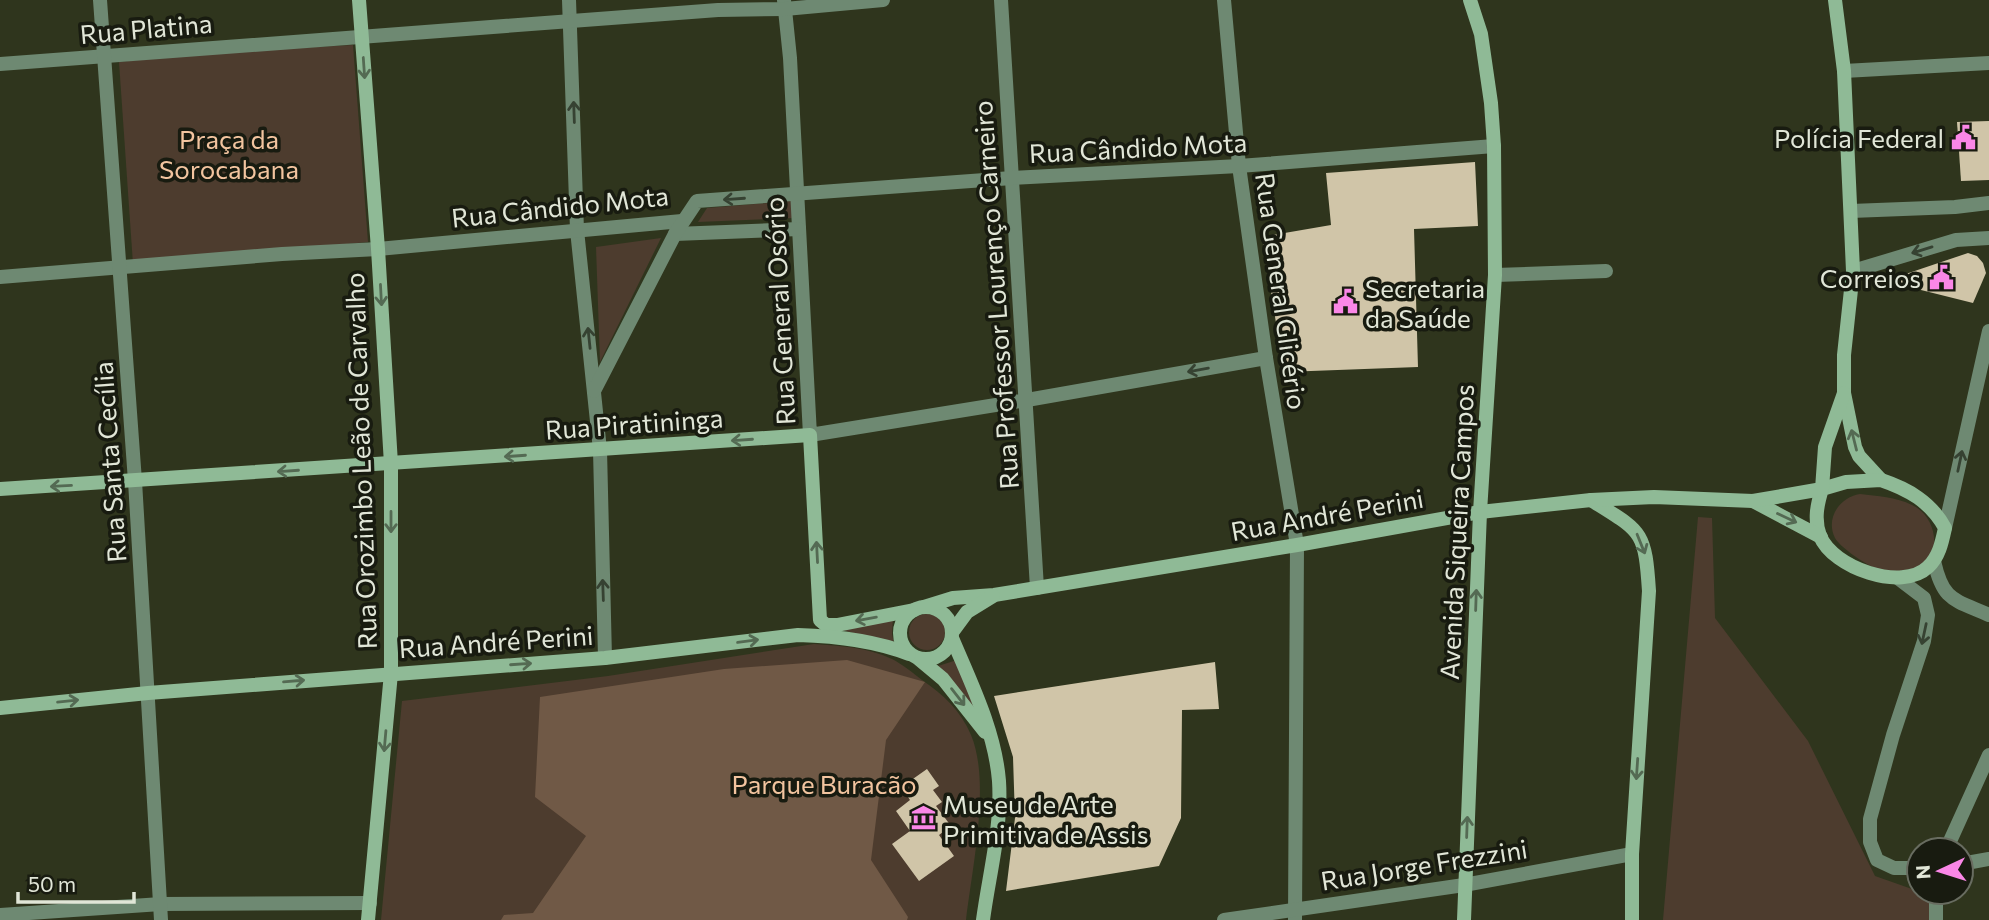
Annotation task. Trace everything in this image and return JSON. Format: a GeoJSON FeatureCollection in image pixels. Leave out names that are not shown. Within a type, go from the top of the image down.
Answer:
{"type":"FeatureCollection","features":[{"type":"Feature","properties":{"kind":"main road","name":"Rua Orozimbo Leão de Carvalho"},"geometry":{"type":"LineString","coordinates":[[359,0],[391,464],[391,673],[368,920]]}},
{"type":"Feature","properties":{"kind":"main road","name":"Avenida Siqueira Campos"},"geometry":{"type":"LineString","coordinates":[[1464,920],[1480,512],[1495,275],[1491,103],[1481,33],[1470,0]]}},
{"type":"Feature","properties":{"kind":"main road"},"geometry":{"type":"LineString","coordinates":[[1835,0],[1844,71],[1853,271],[1844,355],[1844,393],[1859,456],[1881,480],[1914,494],[1933,510],[1945,528],[1934,561],[1910,578],[1899,579],[1868,573],[1849,564],[1824,543],[1821,537],[1816,515],[1822,489],[1825,447],[1844,393]]}},
{"type":"Feature","properties":{"kind":"main road","name":"Rua Piratininga"},"geometry":{"type":"LineString","coordinates":[[0,489],[810,435]]}},
{"type":"Feature","properties":{"kind":"main road","name":"Rua General Osório"},"geometry":{"type":"LineString","coordinates":[[810,435],[820,620]]}},
{"type":"Feature","properties":{"kind":"main road"},"geometry":{"type":"LineString","coordinates":[[1822,489],[1846,482],[1881,480]]}},
{"type":"Feature","properties":{"kind":"main road","name":"Rua André Perini"},"geometry":{"type":"LineString","coordinates":[[820,620],[826,625],[837,625],[953,598],[1037,588],[1480,512],[1591,500],[1654,497],[1753,501],[1822,489]]}},
{"type":"Feature","properties":{"kind":"main road"},"geometry":{"type":"LineString","coordinates":[[1591,500],[1632,526],[1641,539],[1647,558],[1649,591],[1632,854],[1632,920]]}},
{"type":"Feature","properties":{"kind":"main road","name":"Rua André Perini"},"geometry":{"type":"LineString","coordinates":[[1753,501],[1821,537]]}},
{"type":"Feature","properties":{"kind":"main road","name":"Rua André Perini"},"geometry":{"type":"LineString","coordinates":[[953,634],[967,612],[994,595]]}},
{"type":"Feature","properties":{"kind":"main road"},"geometry":{"type":"LineString","coordinates":[[983,920],[999,805],[999,779],[992,742],[950,621],[943,612],[934,607],[919,608],[906,616],[901,625],[903,646],[943,679],[992,742]]}},
{"type":"Feature","properties":{"kind":"main road"},"geometry":{"type":"LineString","coordinates":[[914,656],[929,660],[939,657],[947,650],[953,634]]}},
{"type":"Feature","properties":{"kind":"main road","name":"Rua André Perini"},"geometry":{"type":"LineString","coordinates":[[0,708],[148,693],[605,658],[798,635],[868,641],[914,656]]}},
{"type":"Feature","properties":{"kind":"street","name":"Rua Santa Cecília"},"geometry":{"type":"LineString","coordinates":[[100,0],[135,481],[161,920]]}},
{"type":"Feature","properties":{"kind":"street"},"geometry":{"type":"LineString","coordinates":[[569,0],[578,230],[600,450],[605,658]]}},
{"type":"Feature","properties":{"kind":"street","name":"Rua Platina"},"geometry":{"type":"LineString","coordinates":[[0,64],[784,4],[883,0]]}},
{"type":"Feature","properties":{"kind":"street","name":"Rua Professor Lourenço Carneiro"},"geometry":{"type":"LineString","coordinates":[[1001,0],[1037,588]]}},
{"type":"Feature","properties":{"kind":"street","name":"Rua General Glicério"},"geometry":{"type":"LineString","coordinates":[[1224,0],[1239,166],[1266,358],[1297,545],[1295,915]]}},
{"type":"Feature","properties":{"kind":"street","name":"Rua General Osório"},"geometry":{"type":"LineString","coordinates":[[784,4],[790,58],[810,435]]}},
{"type":"Feature","properties":{"kind":"street"},"geometry":{"type":"LineString","coordinates":[[1844,71],[1989,63]]}},
{"type":"Feature","properties":{"kind":"street","name":"Rua Cândido Mota"},"geometry":{"type":"LineString","coordinates":[[679,228],[696,201],[1012,178],[1239,166],[1494,146]]}},
{"type":"Feature","properties":{"kind":"street"},"geometry":{"type":"LineString","coordinates":[[1851,211],[1989,203]]}},
{"type":"Feature","properties":{"kind":"street"},"geometry":{"type":"LineString","coordinates":[[594,391],[679,228]]}},
{"type":"Feature","properties":{"kind":"street","name":"Rua Cândido Mota"},"geometry":{"type":"LineString","coordinates":[[0,277],[282,254],[378,249],[578,230],[799,229]]}},
{"type":"Feature","properties":{"kind":"street"},"geometry":{"type":"LineString","coordinates":[[1853,271],[1956,240],[1989,237]]}},
{"type":"Feature","properties":{"kind":"street"},"geometry":{"type":"LineString","coordinates":[[1495,275],[1606,271]]}},
{"type":"Feature","properties":{"kind":"street"},"geometry":{"type":"LineString","coordinates":[[1945,528],[1989,331]]}},
{"type":"Feature","properties":{"kind":"street","name":"Rua Piratininga"},"geometry":{"type":"LineString","coordinates":[[810,435],[1266,358]]}},
{"type":"Feature","properties":{"kind":"street"},"geometry":{"type":"LineString","coordinates":[[1934,561],[1939,583],[1947,595],[1989,615]]}},
{"type":"Feature","properties":{"kind":"street"},"geometry":{"type":"LineString","coordinates":[[1899,579],[1924,598],[1928,615],[1924,641],[1893,735],[1870,819],[1870,842],[1878,860],[1894,868],[1905,868]]}},
{"type":"Feature","properties":{"kind":"street"},"geometry":{"type":"LineString","coordinates":[[1952,836],[1989,755]]}},
{"type":"Feature","properties":{"kind":"street","name":"Rua Jorge Frezzini"},"geometry":{"type":"LineString","coordinates":[[1224,920],[1295,915],[1632,854]]}},
{"type":"Feature","properties":{"kind":"street"},"geometry":{"type":"LineString","coordinates":[[0,915],[161,904],[370,903]]}},
{"type":"Feature","properties":{"kind":"green space","name":"Praça da Sorocabana"},"geometry":{"type":"Polygon","coordinates":[[[353,45],[368,242],[133,264],[119,62],[202,53],[353,45]]]}},
{"type":"Feature","properties":{"kind":"green space"},"geometry":{"type":"Polygon","coordinates":[[[792,201],[794,218],[698,222],[707,208],[792,201]]]}},
{"type":"Feature","properties":{"kind":"green space"},"geometry":{"type":"Polygon","coordinates":[[[661,238],[600,362],[596,247],[661,238]]]}},
{"type":"Feature","properties":{"kind":"green space"},"geometry":{"type":"Polygon","coordinates":[[[1860,494],[1900,500],[1920,510],[1934,534],[1932,552],[1927,560],[1918,568],[1888,573],[1867,564],[1838,543],[1832,530],[1833,516],[1846,499],[1860,494]]]}},
{"type":"Feature","properties":{"kind":"green space"},"geometry":{"type":"Polygon","coordinates":[[[1698,517],[1712,518],[1715,618],[1808,741],[1875,876],[1905,887],[1905,906],[1929,906],[1930,920],[1663,920],[1698,517]]]}},
{"type":"Feature","properties":{"kind":"green space"},"geometry":{"type":"Polygon","coordinates":[[[927,614],[940,619],[945,632],[940,645],[927,650],[914,645],[909,632],[914,619],[927,614]]]}},
{"type":"Feature","properties":{"kind":"green space"},"geometry":{"type":"Polygon","coordinates":[[[893,618],[894,644],[842,630],[893,618]]]}},
{"type":"Feature","properties":{"kind":"green space","name":"Parque Buracão"},"geometry":{"type":"Polygon","coordinates":[[[814,644],[844,646],[892,659],[944,697],[967,726],[977,754],[980,801],[966,920],[381,920],[402,701],[608,676],[814,644]]]}},
{"type":"Feature","properties":{"kind":"green space"},"geometry":{"type":"Polygon","coordinates":[[[847,660],[925,682],[886,740],[871,860],[908,917],[907,920],[501,920],[504,915],[533,913],[586,836],[535,797],[540,697],[724,669],[847,660]]]}},
{"type":"Feature","properties":{"kind":"green space"},"geometry":{"type":"Polygon","coordinates":[[[957,660],[978,714],[938,666],[957,660]]]}},
{"type":"Feature","properties":{"kind":"building"},"geometry":{"type":"Polygon","coordinates":[[[1989,121],[1989,180],[1961,181],[1957,122],[1989,121]]]}},
{"type":"Feature","properties":{"kind":"building","name":"Secretaria da Saúde"},"geometry":{"type":"Polygon","coordinates":[[[1475,162],[1478,226],[1414,229],[1418,367],[1284,372],[1262,237],[1331,225],[1326,173],[1475,162]]]}},
{"type":"Feature","properties":{"kind":"building","name":"Correios"},"geometry":{"type":"Polygon","coordinates":[[[1968,253],[1977,256],[1986,273],[1973,303],[1885,281],[1968,253]]]}},
{"type":"Feature","properties":{"kind":"building"},"geometry":{"type":"Polygon","coordinates":[[[1215,662],[1219,709],[1182,710],[1181,818],[1159,866],[1006,891],[1015,818],[1013,757],[994,696],[1215,662]]]}},
{"type":"Feature","properties":{"kind":"building","name":"Museu de Arte Primitiva de Assis"},"geometry":{"type":"Polygon","coordinates":[[[927,769],[939,786],[933,790],[942,802],[936,806],[951,826],[939,835],[954,856],[919,881],[892,844],[910,831],[896,811],[910,800],[906,794],[915,788],[910,781],[927,769]]]}},
{"type":"Feature","properties":{"kind":"place","name":"Polícia Federal"},"geometry":{"type":"Point","coordinates":[1964,137]}},
{"type":"Feature","properties":{"kind":"place","name":"Correios"},"geometry":{"type":"Point","coordinates":[1941,277]}},
{"type":"Feature","properties":{"kind":"place","name":"Secretaria da Saúde"},"geometry":{"type":"Point","coordinates":[1345,302]}},
{"type":"Feature","properties":{"kind":"place","name":"Museu de Arte Primitiva de Assis"},"geometry":{"type":"Point","coordinates":[923,818]}}]}
